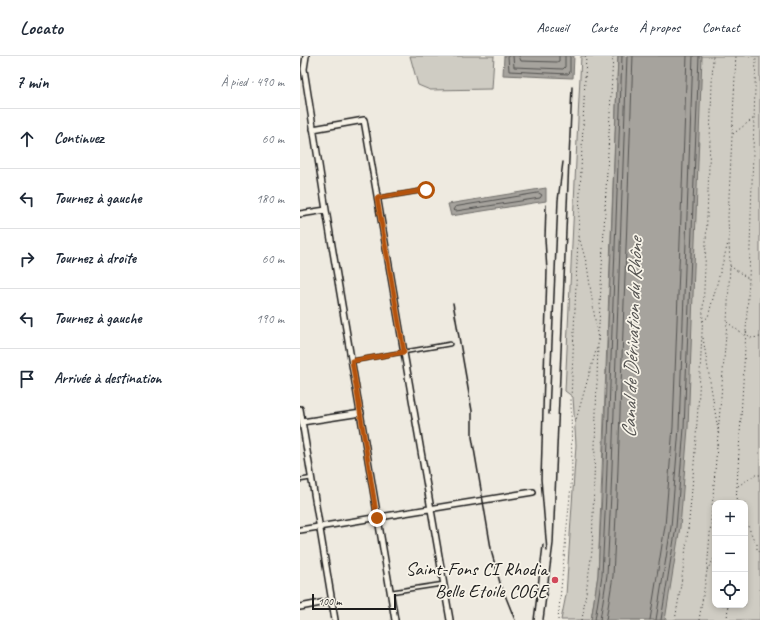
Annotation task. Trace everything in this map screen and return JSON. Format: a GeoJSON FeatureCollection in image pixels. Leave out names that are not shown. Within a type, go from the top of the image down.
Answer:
{"type":"FeatureCollection","features":[{"type":"Feature","properties":{"kind":"street"},"geometry":{"type":"LineString","coordinates":[[306,56],[304,69],[313,129],[395,620]]}},
{"type":"Feature","properties":{"kind":"street"},"geometry":{"type":"LineString","coordinates":[[300,62],[304,69]]}},
{"type":"Feature","properties":{"kind":"street"},"geometry":{"type":"LineString","coordinates":[[313,129],[364,120],[450,620]]}},
{"type":"Feature","properties":{"kind":"street"},"geometry":{"type":"LineString","coordinates":[[300,214],[326,210]]}},
{"type":"Feature","properties":{"kind":"street"},"geometry":{"type":"LineString","coordinates":[[300,409],[335,620]]}},
{"type":"Feature","properties":{"kind":"street"},"geometry":{"type":"LineString","coordinates":[[301,422],[361,413]]}},
{"type":"Feature","properties":{"kind":"street"},"geometry":{"type":"LineString","coordinates":[[300,530],[533,492]]}},
{"type":"Feature","properties":{"kind":"street"},"geometry":{"type":"LineString","coordinates":[[300,607],[332,602]]}},
{"type":"Feature","properties":{"kind":"lane"},"geometry":{"type":"LineString","coordinates":[[377,198],[426,190]]}},
{"type":"Feature","properties":{"kind":"lane"},"geometry":{"type":"LineString","coordinates":[[352,361],[450,344]]}},
{"type":"Feature","properties":{"kind":"lane"},"geometry":{"type":"LineString","coordinates":[[300,480],[312,478]]}},
{"type":"Feature","properties":{"kind":"lane"},"geometry":{"type":"LineString","coordinates":[[390,592],[444,584]]}},
{"type":"Feature","properties":{"kind":"path"},"geometry":{"type":"LineString","coordinates":[[558,620],[572,475],[570,399],[579,236],[586,56]]}},
{"type":"Feature","properties":{"kind":"path"},"geometry":{"type":"LineString","coordinates":[[582,620],[592,551],[598,344],[612,56]]}},
{"type":"Feature","properties":{"kind":"path"},"geometry":{"type":"LineString","coordinates":[[675,620],[685,568],[692,505],[702,336],[713,56]]}},
{"type":"Feature","properties":{"kind":"path"},"geometry":{"type":"LineString","coordinates":[[699,620],[707,570],[719,437],[727,322],[730,266],[728,243],[736,56]]}},
{"type":"Feature","properties":{"kind":"path"},"geometry":{"type":"LineString","coordinates":[[736,498],[746,332],[756,56]]}},
{"type":"Feature","properties":{"kind":"path"},"geometry":{"type":"LineString","coordinates":[[732,134],[754,118]]}},
{"type":"Feature","properties":{"kind":"path"},"geometry":{"type":"LineString","coordinates":[[572,437],[598,344],[587,265],[579,236]]}},
{"type":"Feature","properties":{"kind":"path"},"geometry":{"type":"LineString","coordinates":[[702,322],[708,317],[728,243]]}},
{"type":"Feature","properties":{"kind":"path"},"geometry":{"type":"LineString","coordinates":[[730,266],[736,272],[748,279]]}},
{"type":"Feature","properties":{"kind":"path"},"geometry":{"type":"LineString","coordinates":[[727,322],[745,337]]}},
{"type":"Feature","properties":{"kind":"path"},"geometry":{"type":"LineString","coordinates":[[746,332],[750,338],[760,337]]}},
{"type":"Feature","properties":{"kind":"path"},"geometry":{"type":"LineString","coordinates":[[702,336],[719,437]]}},
{"type":"Feature","properties":{"kind":"path"},"geometry":{"type":"LineString","coordinates":[[737,487],[755,475],[760,475]]}},
{"type":"Feature","properties":{"kind":"path"},"geometry":{"type":"LineString","coordinates":[[748,526],[760,552]]}},
{"type":"Feature","properties":{"kind":"path"},"geometry":{"type":"LineString","coordinates":[[707,570],[712,562]]}},
{"type":"Feature","properties":{"kind":"path"},"geometry":{"type":"LineString","coordinates":[[727,620],[728,608]]}},
{"type":"Feature","properties":{"kind":"shaded area"},"geometry":{"type":"Polygon","coordinates":[[[410,56],[494,56],[492,89],[430,90],[418,85],[410,56]]]}},
{"type":"Feature","properties":{"kind":"shaded area"},"geometry":{"type":"Polygon","coordinates":[[[581,56],[618,56],[598,575],[591,620],[561,620],[566,595],[576,445],[573,397],[565,391],[581,56]]]}},
{"type":"Feature","properties":{"kind":"shaded area"},"geometry":{"type":"Polygon","coordinates":[[[658,56],[760,56],[760,620],[631,620],[658,56]]]}},
{"type":"Feature","properties":{"kind":"water"},"geometry":{"type":"Polygon","coordinates":[[[504,56],[574,56],[573,78],[503,75],[504,56]]]}},
{"type":"Feature","properties":{"kind":"water","name":"Canal de Dérivation du Rhône"},"geometry":{"type":"Polygon","coordinates":[[[618,56],[702,56],[688,428],[680,527],[665,620],[591,620],[598,575],[602,494],[618,56]]]}},
{"type":"Feature","properties":{"kind":"water"},"geometry":{"type":"Polygon","coordinates":[[[546,188],[546,201],[451,216],[448,204],[546,188]]]}},
{"type":"Feature","properties":{"kind":"railway"},"geometry":{"type":"LineString","coordinates":[[543,620],[553,544],[572,87]]}},
{"type":"Feature","properties":{"kind":"railway"},"geometry":{"type":"LineString","coordinates":[[549,414],[558,200],[563,162]]}},
{"type":"Feature","properties":{"kind":"railway"},"geometry":{"type":"LineString","coordinates":[[546,205],[545,239],[547,271],[541,479],[547,551]]}},
{"type":"Feature","properties":{"kind":"railway"},"geometry":{"type":"LineString","coordinates":[[453,303],[472,411],[472,437],[492,554],[502,590]]}},
{"type":"Feature","properties":{"kind":"railway"},"geometry":{"type":"LineString","coordinates":[[534,620],[543,545]]}},
{"type":"Feature","properties":{"kind":"railway"},"geometry":{"type":"LineString","coordinates":[[501,585],[515,620]]}},
{"type":"Feature","properties":{"kind":"place","name":"Saint-Fons CI Rhodia Belle Etoile COGE"},"geometry":{"type":"Point","coordinates":[555,580]}},
{"type":"Feature","properties":{"kind":"route"},"geometry":{"type":"LineString","coordinates":[[377,518],[352,361],[404,352],[377,198],[426,190]]}}]}
